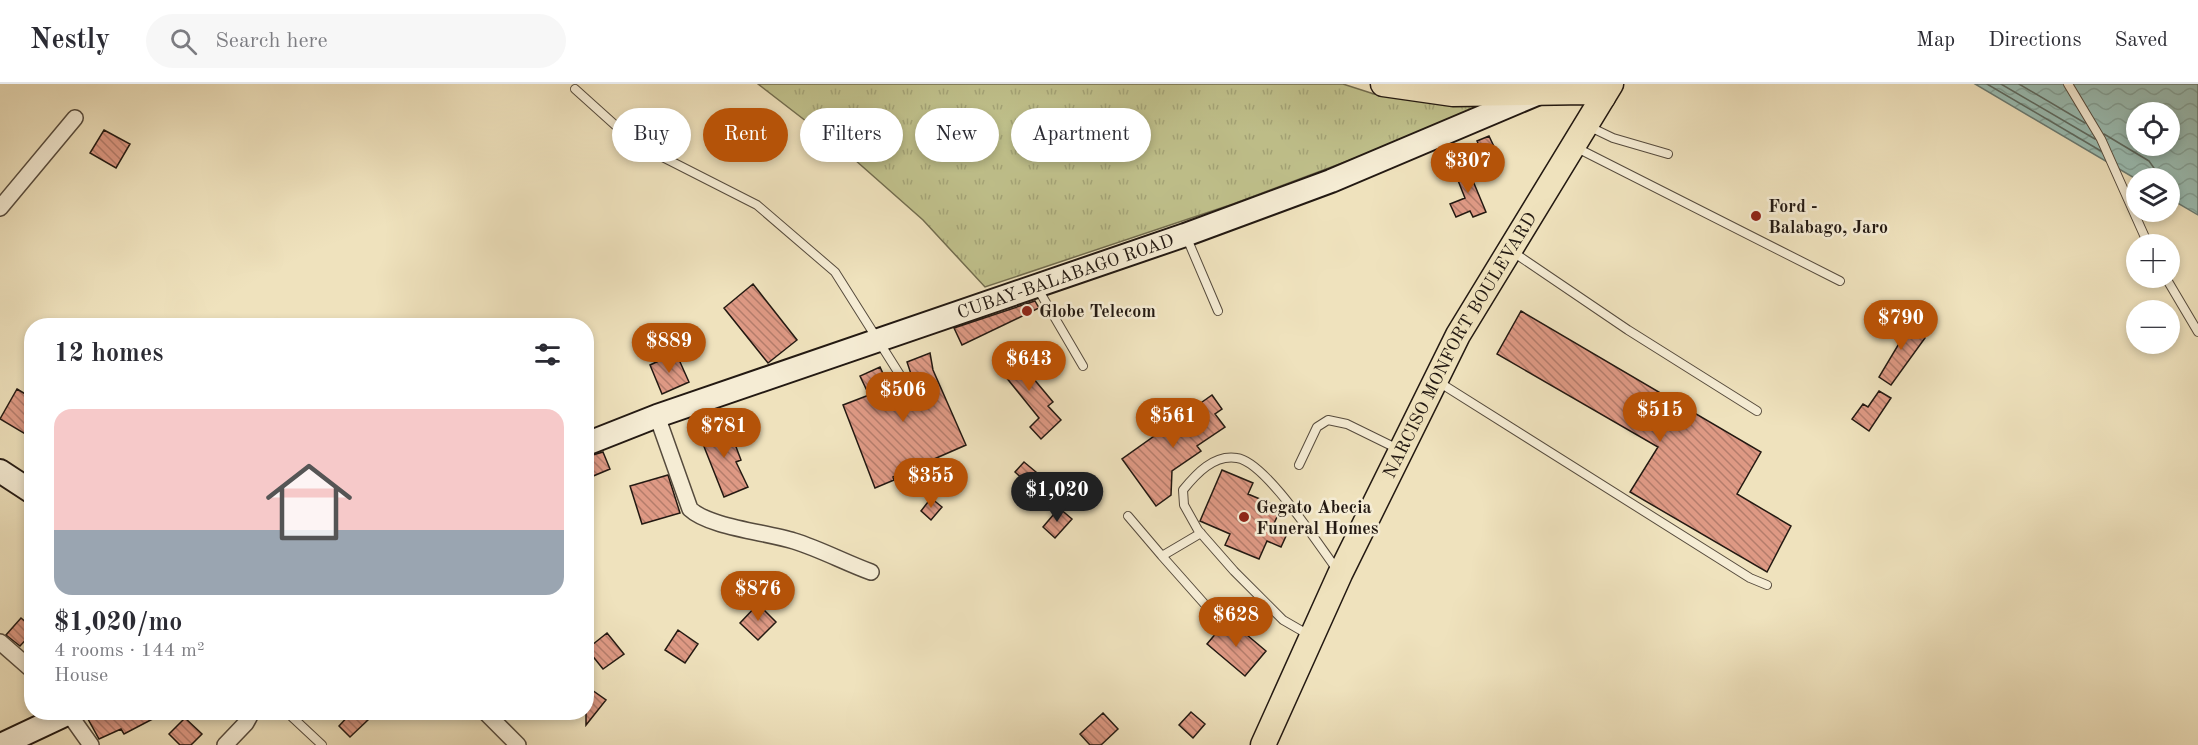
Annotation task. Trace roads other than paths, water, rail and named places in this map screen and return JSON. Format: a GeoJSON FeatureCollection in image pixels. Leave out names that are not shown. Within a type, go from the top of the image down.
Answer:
{"type":"FeatureCollection","features":[{"type":"Feature","properties":{"kind":"main road"},"geometry":{"type":"LineString","coordinates":[[1383,84],[1453,94],[1607,91]]}},
{"type":"Feature","properties":{"kind":"main road","name":"NARCISO MONFORT BOULEVARD"},"geometry":{"type":"LineString","coordinates":[[1263,745],[1340,574],[1458,335],[1607,91]]}},
{"type":"Feature","properties":{"kind":"main road","name":"CUBAY-BALABAGO ROAD"},"geometry":{"type":"LineString","coordinates":[[594,441],[657,416],[1185,235],[1331,181],[1539,93]]}},
{"type":"Feature","properties":{"kind":"main road"},"geometry":{"type":"LineString","coordinates":[[0,471],[24,487]]}},
{"type":"Feature","properties":{"kind":"main road"},"geometry":{"type":"LineString","coordinates":[[1,745],[55,720]]}},
{"type":"Feature","properties":{"kind":"street"},"geometry":{"type":"LineString","coordinates":[[0,208],[75,118]]}},
{"type":"Feature","properties":{"kind":"street"},"geometry":{"type":"LineString","coordinates":[[657,416],[690,509],[699,518],[711,523],[761,532],[798,542],[872,572]]}},
{"type":"Feature","properties":{"kind":"street"},"geometry":{"type":"LineString","coordinates":[[0,642],[24,663]]}},
{"type":"Feature","properties":{"kind":"street"},"geometry":{"type":"LineString","coordinates":[[75,720],[91,745]]}},
{"type":"Feature","properties":{"kind":"street"},"geometry":{"type":"LineString","coordinates":[[225,745],[248,720]]}},
{"type":"Feature","properties":{"kind":"street"},"geometry":{"type":"LineString","coordinates":[[493,720],[518,745]]}},
{"type":"Feature","properties":{"kind":"lane"},"geometry":{"type":"LineString","coordinates":[[2068,84],[2101,139],[2144,234]]}},
{"type":"Feature","properties":{"kind":"lane"},"geometry":{"type":"LineString","coordinates":[[575,89],[635,142],[757,205],[835,272],[905,383]]}},
{"type":"Feature","properties":{"kind":"lane"},"geometry":{"type":"LineString","coordinates":[[1585,125],[1613,138],[1668,154]]}},
{"type":"Feature","properties":{"kind":"lane"},"geometry":{"type":"LineString","coordinates":[[1573,146],[1840,281]]}},
{"type":"Feature","properties":{"kind":"lane"},"geometry":{"type":"LineString","coordinates":[[1185,235],[1218,311]]}},
{"type":"Feature","properties":{"kind":"lane"},"geometry":{"type":"LineString","coordinates":[[1509,250],[1628,330],[1757,411]]}},
{"type":"Feature","properties":{"kind":"lane"},"geometry":{"type":"LineString","coordinates":[[1036,285],[1083,366]]}},
{"type":"Feature","properties":{"kind":"lane"},"geometry":{"type":"LineString","coordinates":[[2172,288],[2198,332]]}},
{"type":"Feature","properties":{"kind":"lane"},"geometry":{"type":"LineString","coordinates":[[1436,381],[1750,578],[1767,585]]}},
{"type":"Feature","properties":{"kind":"lane"},"geometry":{"type":"LineString","coordinates":[[1299,465],[1317,428],[1328,420],[1347,424],[1402,451]]}},
{"type":"Feature","properties":{"kind":"lane"},"geometry":{"type":"LineString","coordinates":[[1313,637],[1283,620],[1234,571],[1201,533],[1184,505],[1183,490],[1212,462],[1238,458],[1254,467],[1275,486],[1340,574]]}},
{"type":"Feature","properties":{"kind":"lane"},"geometry":{"type":"LineString","coordinates":[[1128,516],[1209,609]]}},
{"type":"Feature","properties":{"kind":"lane"},"geometry":{"type":"LineString","coordinates":[[1162,556],[1201,533]]}},
{"type":"Feature","properties":{"kind":"lane"},"geometry":{"type":"LineString","coordinates":[[295,720],[322,745]]}},
{"type":"Feature","properties":{"kind":"water"},"geometry":{"type":"Polygon","coordinates":[[[1975,84],[2198,84],[2198,215],[2180,204],[2180,168],[2126,168],[2126,173],[1975,84]]]}},
{"type":"Feature","properties":{"kind":"place","name":"Ford - Balabago, Jaro"},"geometry":{"type":"Point","coordinates":[1756,216]}},
{"type":"Feature","properties":{"kind":"place","name":"Globe Telecom"},"geometry":{"type":"Point","coordinates":[1027,311]}},
{"type":"Feature","properties":{"kind":"place","name":"Gegato Abecia Funeral Homes"},"geometry":{"type":"Point","coordinates":[1244,517]}}]}
